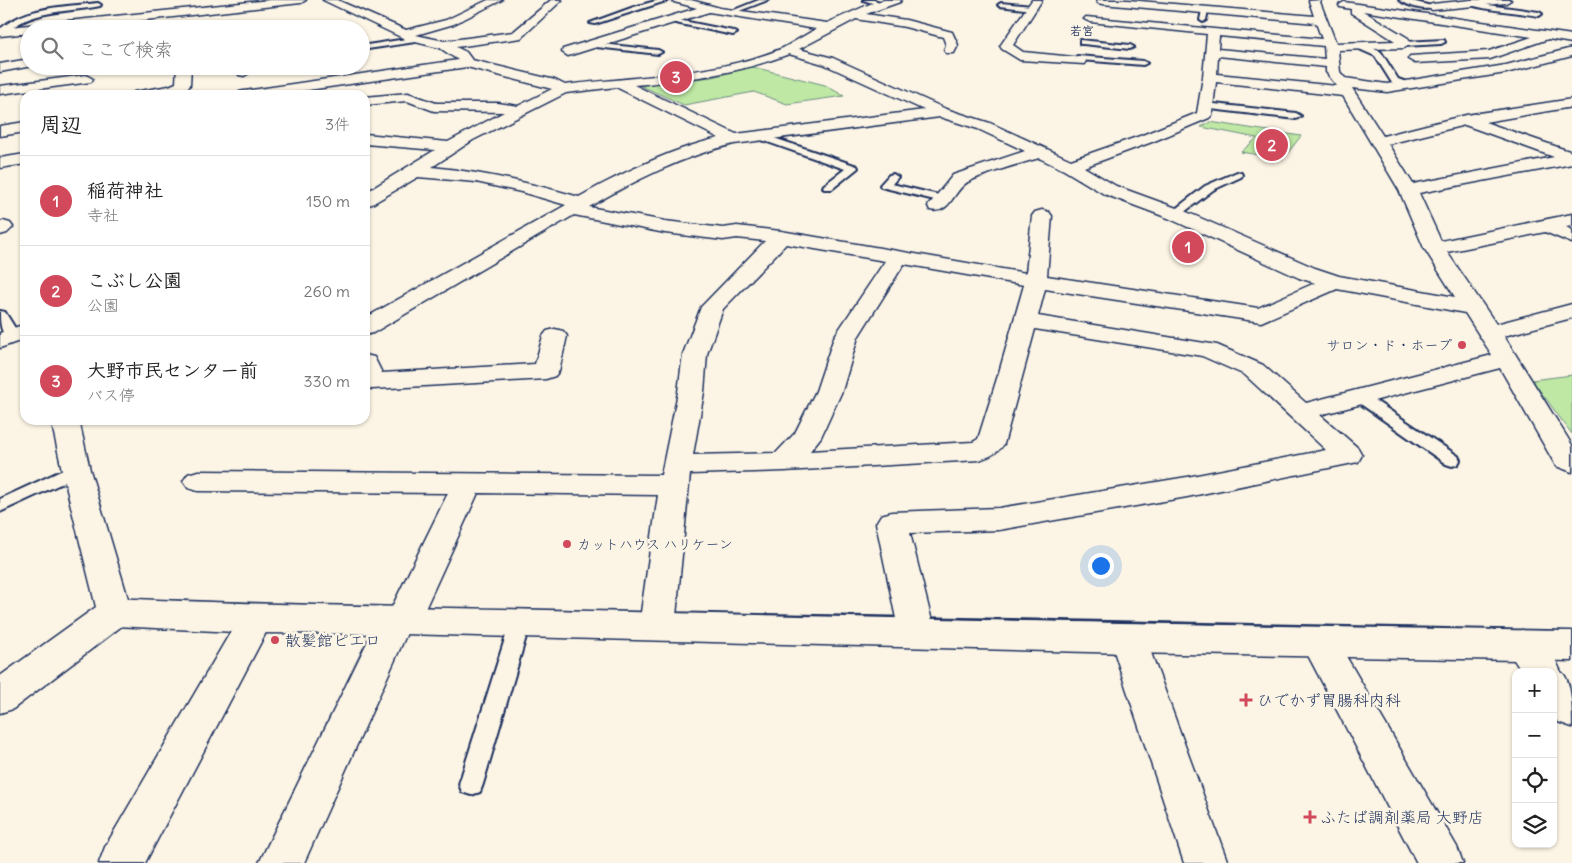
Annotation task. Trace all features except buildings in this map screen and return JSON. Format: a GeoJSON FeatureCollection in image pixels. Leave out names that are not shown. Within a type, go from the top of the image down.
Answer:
{"type":"FeatureCollection","features":[{"type":"Feature","properties":{"kind":"street"},"geometry":{"type":"LineString","coordinates":[[146,20],[196,11],[220,4],[301,0]]}},
{"type":"Feature","properties":{"kind":"street"},"geometry":{"type":"LineString","coordinates":[[328,0],[403,34],[444,45],[461,54],[467,63]]}},
{"type":"Feature","properties":{"kind":"street"},"geometry":{"type":"LineString","coordinates":[[403,34],[450,22],[497,0]]}},
{"type":"Feature","properties":{"kind":"street"},"geometry":{"type":"LineString","coordinates":[[444,45],[517,35],[557,0]]}},
{"type":"Feature","properties":{"kind":"street"},"geometry":{"type":"LineString","coordinates":[[678,0],[732,12],[828,27]]}},
{"type":"Feature","properties":{"kind":"street"},"geometry":{"type":"LineString","coordinates":[[370,197],[452,147],[518,110],[563,89],[730,69],[772,57],[828,27],[896,0]]}},
{"type":"Feature","properties":{"kind":"street"},"geometry":{"type":"LineString","coordinates":[[1035,4],[1006,46],[1020,56],[1079,63],[1090,19],[1102,0],[1320,20]]}},
{"type":"Feature","properties":{"kind":"street"},"geometry":{"type":"LineString","coordinates":[[1301,0],[1315,0],[1320,20],[1330,45],[1333,72],[1408,190],[1434,248],[1471,307],[1507,359],[1566,459],[1572,463]]}},
{"type":"Feature","properties":{"kind":"street"},"geometry":{"type":"LineString","coordinates":[[1432,7],[1506,0]]}},
{"type":"Feature","properties":{"kind":"street"},"geometry":{"type":"LineString","coordinates":[[1090,19],[1330,45],[1404,44],[1404,41],[1341,2]]}},
{"type":"Feature","properties":{"kind":"street"},"geometry":{"type":"LineString","coordinates":[[1341,2],[1555,29],[1572,39]]}},
{"type":"Feature","properties":{"kind":"street"},"geometry":{"type":"LineString","coordinates":[[568,52],[617,40],[668,20],[710,8]]}},
{"type":"Feature","properties":{"kind":"street"},"geometry":{"type":"LineString","coordinates":[[196,11],[207,20]]}},
{"type":"Feature","properties":{"kind":"street"},"geometry":{"type":"LineString","coordinates":[[885,20],[907,12]]}},
{"type":"Feature","properties":{"kind":"street"},"geometry":{"type":"LineString","coordinates":[[855,15],[948,35],[952,45],[950,50]]}},
{"type":"Feature","properties":{"kind":"street"},"geometry":{"type":"LineString","coordinates":[[1415,59],[1490,54],[1555,29]]}},
{"type":"Feature","properties":{"kind":"street"},"geometry":{"type":"LineString","coordinates":[[1070,166],[1146,139],[1204,115],[1210,77],[1213,31]]}},
{"type":"Feature","properties":{"kind":"street"},"geometry":{"type":"LineString","coordinates":[[0,32],[20,36]]}},
{"type":"Feature","properties":{"kind":"street"},"geometry":{"type":"LineString","coordinates":[[788,50],[828,61],[941,112],[984,126],[1070,166],[1110,190],[1175,214],[1262,254],[1334,282],[1471,307]]}},
{"type":"Feature","properties":{"kind":"street"},"geometry":{"type":"LineString","coordinates":[[1212,52],[1331,64]]}},
{"type":"Feature","properties":{"kind":"street"},"geometry":{"type":"LineString","coordinates":[[1210,77],[1344,87],[1387,88],[1506,69],[1572,52]]}},
{"type":"Feature","properties":{"kind":"street"},"geometry":{"type":"LineString","coordinates":[[286,90],[467,63],[550,83],[563,89]]}},
{"type":"Feature","properties":{"kind":"street"},"geometry":{"type":"LineString","coordinates":[[0,68],[20,65]]}},
{"type":"Feature","properties":{"kind":"street"},"geometry":{"type":"LineString","coordinates":[[0,90],[72,75]]}},
{"type":"Feature","properties":{"kind":"street"},"geometry":{"type":"LineString","coordinates":[[85,90],[87,75]]}},
{"type":"Feature","properties":{"kind":"street"},"geometry":{"type":"LineString","coordinates":[[172,90],[183,85],[184,75]]}},
{"type":"Feature","properties":{"kind":"street"},"geometry":{"type":"LineString","coordinates":[[618,83],[734,139]]}},
{"type":"Feature","properties":{"kind":"street"},"geometry":{"type":"LineString","coordinates":[[370,100],[408,97],[434,107],[498,107],[518,110]]}},
{"type":"Feature","properties":{"kind":"street"},"geometry":{"type":"LineString","coordinates":[[1377,142],[1466,120],[1572,103]]}},
{"type":"Feature","properties":{"kind":"street"},"geometry":{"type":"LineString","coordinates":[[370,325],[614,184],[695,150],[734,139],[941,112]]}},
{"type":"Feature","properties":{"kind":"street"},"geometry":{"type":"LineString","coordinates":[[1466,120],[1572,158]]}},
{"type":"Feature","properties":{"kind":"street"},"geometry":{"type":"LineString","coordinates":[[0,131],[20,128]]}},
{"type":"Feature","properties":{"kind":"street"},"geometry":{"type":"LineString","coordinates":[[370,139],[452,147]]}},
{"type":"Feature","properties":{"kind":"street"},"geometry":{"type":"LineString","coordinates":[[0,148],[6,159],[0,162]]}},
{"type":"Feature","properties":{"kind":"street"},"geometry":{"type":"LineString","coordinates":[[940,202],[959,179],[1039,152]]}},
{"type":"Feature","properties":{"kind":"street"},"geometry":{"type":"LineString","coordinates":[[1408,190],[1572,158]]}},
{"type":"Feature","properties":{"kind":"street"},"geometry":{"type":"LineString","coordinates":[[0,162],[20,160]]}},
{"type":"Feature","properties":{"kind":"street"},"geometry":{"type":"LineString","coordinates":[[415,171],[476,177],[524,187],[576,206],[665,226],[723,234],[737,232],[781,237],[1036,281],[1261,314],[1334,282]]}},
{"type":"Feature","properties":{"kind":"street"},"geometry":{"type":"LineString","coordinates":[[198,481],[468,483],[676,475],[784,462],[979,451],[990,444],[1026,321],[1036,281],[1042,216]]}},
{"type":"Feature","properties":{"kind":"street"},"geometry":{"type":"LineString","coordinates":[[1434,248],[1572,220]]}},
{"type":"Feature","properties":{"kind":"street"},"geometry":{"type":"LineString","coordinates":[[1546,226],[1572,237]]}},
{"type":"Feature","properties":{"kind":"street"},"geometry":{"type":"LineString","coordinates":[[657,626],[676,475],[691,392],[695,354],[712,307],[781,237]]}},
{"type":"Feature","properties":{"kind":"street"},"geometry":{"type":"LineString","coordinates":[[784,462],[808,436],[829,391],[846,337],[898,257]]}},
{"type":"Feature","properties":{"kind":"street"},"geometry":{"type":"LineString","coordinates":[[1489,333],[1572,311]]}},
{"type":"Feature","properties":{"kind":"street"},"geometry":{"type":"LineString","coordinates":[[917,633],[892,523],[999,519],[1187,487],[1348,455],[1254,370],[1208,350],[1026,321]]}},
{"type":"Feature","properties":{"kind":"street"},"geometry":{"type":"LineString","coordinates":[[370,376],[372,381],[546,371],[555,336]]}},
{"type":"Feature","properties":{"kind":"street"},"geometry":{"type":"LineString","coordinates":[[1301,412],[1507,359]]}},
{"type":"Feature","properties":{"kind":"street"},"geometry":{"type":"LineString","coordinates":[[66,425],[76,470],[116,612]]}},
{"type":"Feature","properties":{"kind":"street"},"geometry":{"type":"LineString","coordinates":[[282,863],[399,620],[468,483]]}},
{"type":"Feature","properties":{"kind":"street"},"geometry":{"type":"LineString","coordinates":[[0,697],[116,612],[256,619],[399,620],[1128,639],[1319,642],[1533,659],[1572,646]]}},
{"type":"Feature","properties":{"kind":"street"},"geometry":{"type":"LineString","coordinates":[[121,863],[256,619]]}},
{"type":"Feature","properties":{"kind":"street"},"geometry":{"type":"LineString","coordinates":[[1128,639],[1206,863]]}},
{"type":"Feature","properties":{"kind":"street"},"geometry":{"type":"LineString","coordinates":[[1319,642],[1441,863]]}},
{"type":"Feature","properties":{"kind":"street"},"geometry":{"type":"LineString","coordinates":[[1557,690],[1572,710]]}},
{"type":"Feature","properties":{"kind":"lane"},"geometry":{"type":"LineString","coordinates":[[593,23],[666,0]]}},
{"type":"Feature","properties":{"kind":"lane"},"geometry":{"type":"LineString","coordinates":[[732,12],[765,0]]}},
{"type":"Feature","properties":{"kind":"lane"},"geometry":{"type":"LineString","coordinates":[[866,0],[882,4]]}},
{"type":"Feature","properties":{"kind":"lane"},"geometry":{"type":"LineString","coordinates":[[1402,0],[1415,5],[1432,7]]}},
{"type":"Feature","properties":{"kind":"lane"},"geometry":{"type":"LineString","coordinates":[[1001,5],[1035,4]]}},
{"type":"Feature","properties":{"kind":"lane"},"geometry":{"type":"LineString","coordinates":[[1472,4],[1507,11],[1515,10],[1539,14]]}},
{"type":"Feature","properties":{"kind":"lane"},"geometry":{"type":"LineString","coordinates":[[0,32],[5,27],[33,13],[98,5]]}},
{"type":"Feature","properties":{"kind":"lane"},"geometry":{"type":"LineString","coordinates":[[77,20],[80,7]]}},
{"type":"Feature","properties":{"kind":"lane"},"geometry":{"type":"LineString","coordinates":[[668,20],[733,33]]}},
{"type":"Feature","properties":{"kind":"lane"},"geometry":{"type":"LineString","coordinates":[[370,47],[419,39]]}},
{"type":"Feature","properties":{"kind":"lane"},"geometry":{"type":"LineString","coordinates":[[1083,42],[1130,47]]}},
{"type":"Feature","properties":{"kind":"lane"},"geometry":{"type":"LineString","coordinates":[[1404,44],[1441,42]]}},
{"type":"Feature","properties":{"kind":"lane"},"geometry":{"type":"LineString","coordinates":[[596,45],[658,52]]}},
{"type":"Feature","properties":{"kind":"lane"},"geometry":{"type":"LineString","coordinates":[[1360,46],[1378,54],[1396,80],[1406,85]]}},
{"type":"Feature","properties":{"kind":"lane"},"geometry":{"type":"LineString","coordinates":[[1079,63],[1144,63]]}},
{"type":"Feature","properties":{"kind":"lane"},"geometry":{"type":"LineString","coordinates":[[1206,106],[1296,116]]}},
{"type":"Feature","properties":{"kind":"lane"},"geometry":{"type":"LineString","coordinates":[[759,136],[853,168],[828,188]]}},
{"type":"Feature","properties":{"kind":"lane"},"geometry":{"type":"LineString","coordinates":[[1175,214],[1209,188],[1237,175]]}},
{"type":"Feature","properties":{"kind":"lane"},"geometry":{"type":"LineString","coordinates":[[893,177],[885,185],[940,202]]}},
{"type":"Feature","properties":{"kind":"lane"},"geometry":{"type":"LineString","coordinates":[[0,315],[13,336]]}},
{"type":"Feature","properties":{"kind":"lane"},"geometry":{"type":"LineString","coordinates":[[1360,397],[1452,460]]}},
{"type":"Feature","properties":{"kind":"lane"},"geometry":{"type":"LineString","coordinates":[[0,506],[76,470]]}},
{"type":"Feature","properties":{"kind":"lane"},"geometry":{"type":"LineString","coordinates":[[471,784],[520,623]]}},
{"type":"Feature","properties":{"kind":"green space"},"geometry":{"type":"Polygon","coordinates":[[[753,67],[825,85],[844,96],[787,104],[754,92],[684,105],[639,85],[712,77],[753,67]]]}},
{"type":"Feature","properties":{"kind":"green space"},"geometry":{"type":"Polygon","coordinates":[[[1210,122],[1301,136],[1283,159],[1241,152],[1257,138],[1201,127],[1210,122]]]}},
{"type":"Feature","properties":{"kind":"green space"},"geometry":{"type":"Polygon","coordinates":[[[1572,375],[1572,434],[1532,380],[1572,375]]]}},
{"type":"Feature","properties":{"kind":"place","name":"大野市民センター前"},"geometry":{"type":"Point","coordinates":[676,77]}},
{"type":"Feature","properties":{"kind":"place","name":"こぶし公園"},"geometry":{"type":"Point","coordinates":[1272,145]}},
{"type":"Feature","properties":{"kind":"place","name":"稲荷神社"},"geometry":{"type":"Point","coordinates":[1188,247]}},
{"type":"Feature","properties":{"kind":"place","name":"サロン・ド・ホープ"},"geometry":{"type":"Point","coordinates":[1462,345]}},
{"type":"Feature","properties":{"kind":"place","name":"カットハウス ハリケーン"},"geometry":{"type":"Point","coordinates":[567,544]}},
{"type":"Feature","properties":{"kind":"place","name":"散髪館ピエロ"},"geometry":{"type":"Point","coordinates":[275,640]}},
{"type":"Feature","properties":{"kind":"place","name":"ひでかず胃腸科内科"},"geometry":{"type":"Point","coordinates":[1246,700]}},
{"type":"Feature","properties":{"kind":"place","name":"ふたば調剤薬局 大野店"},"geometry":{"type":"Point","coordinates":[1310,817]}},
{"type":"Feature","properties":{"kind":"district","name":"若宮"},"geometry":{"type":"Point","coordinates":[1082,31]}}]}
